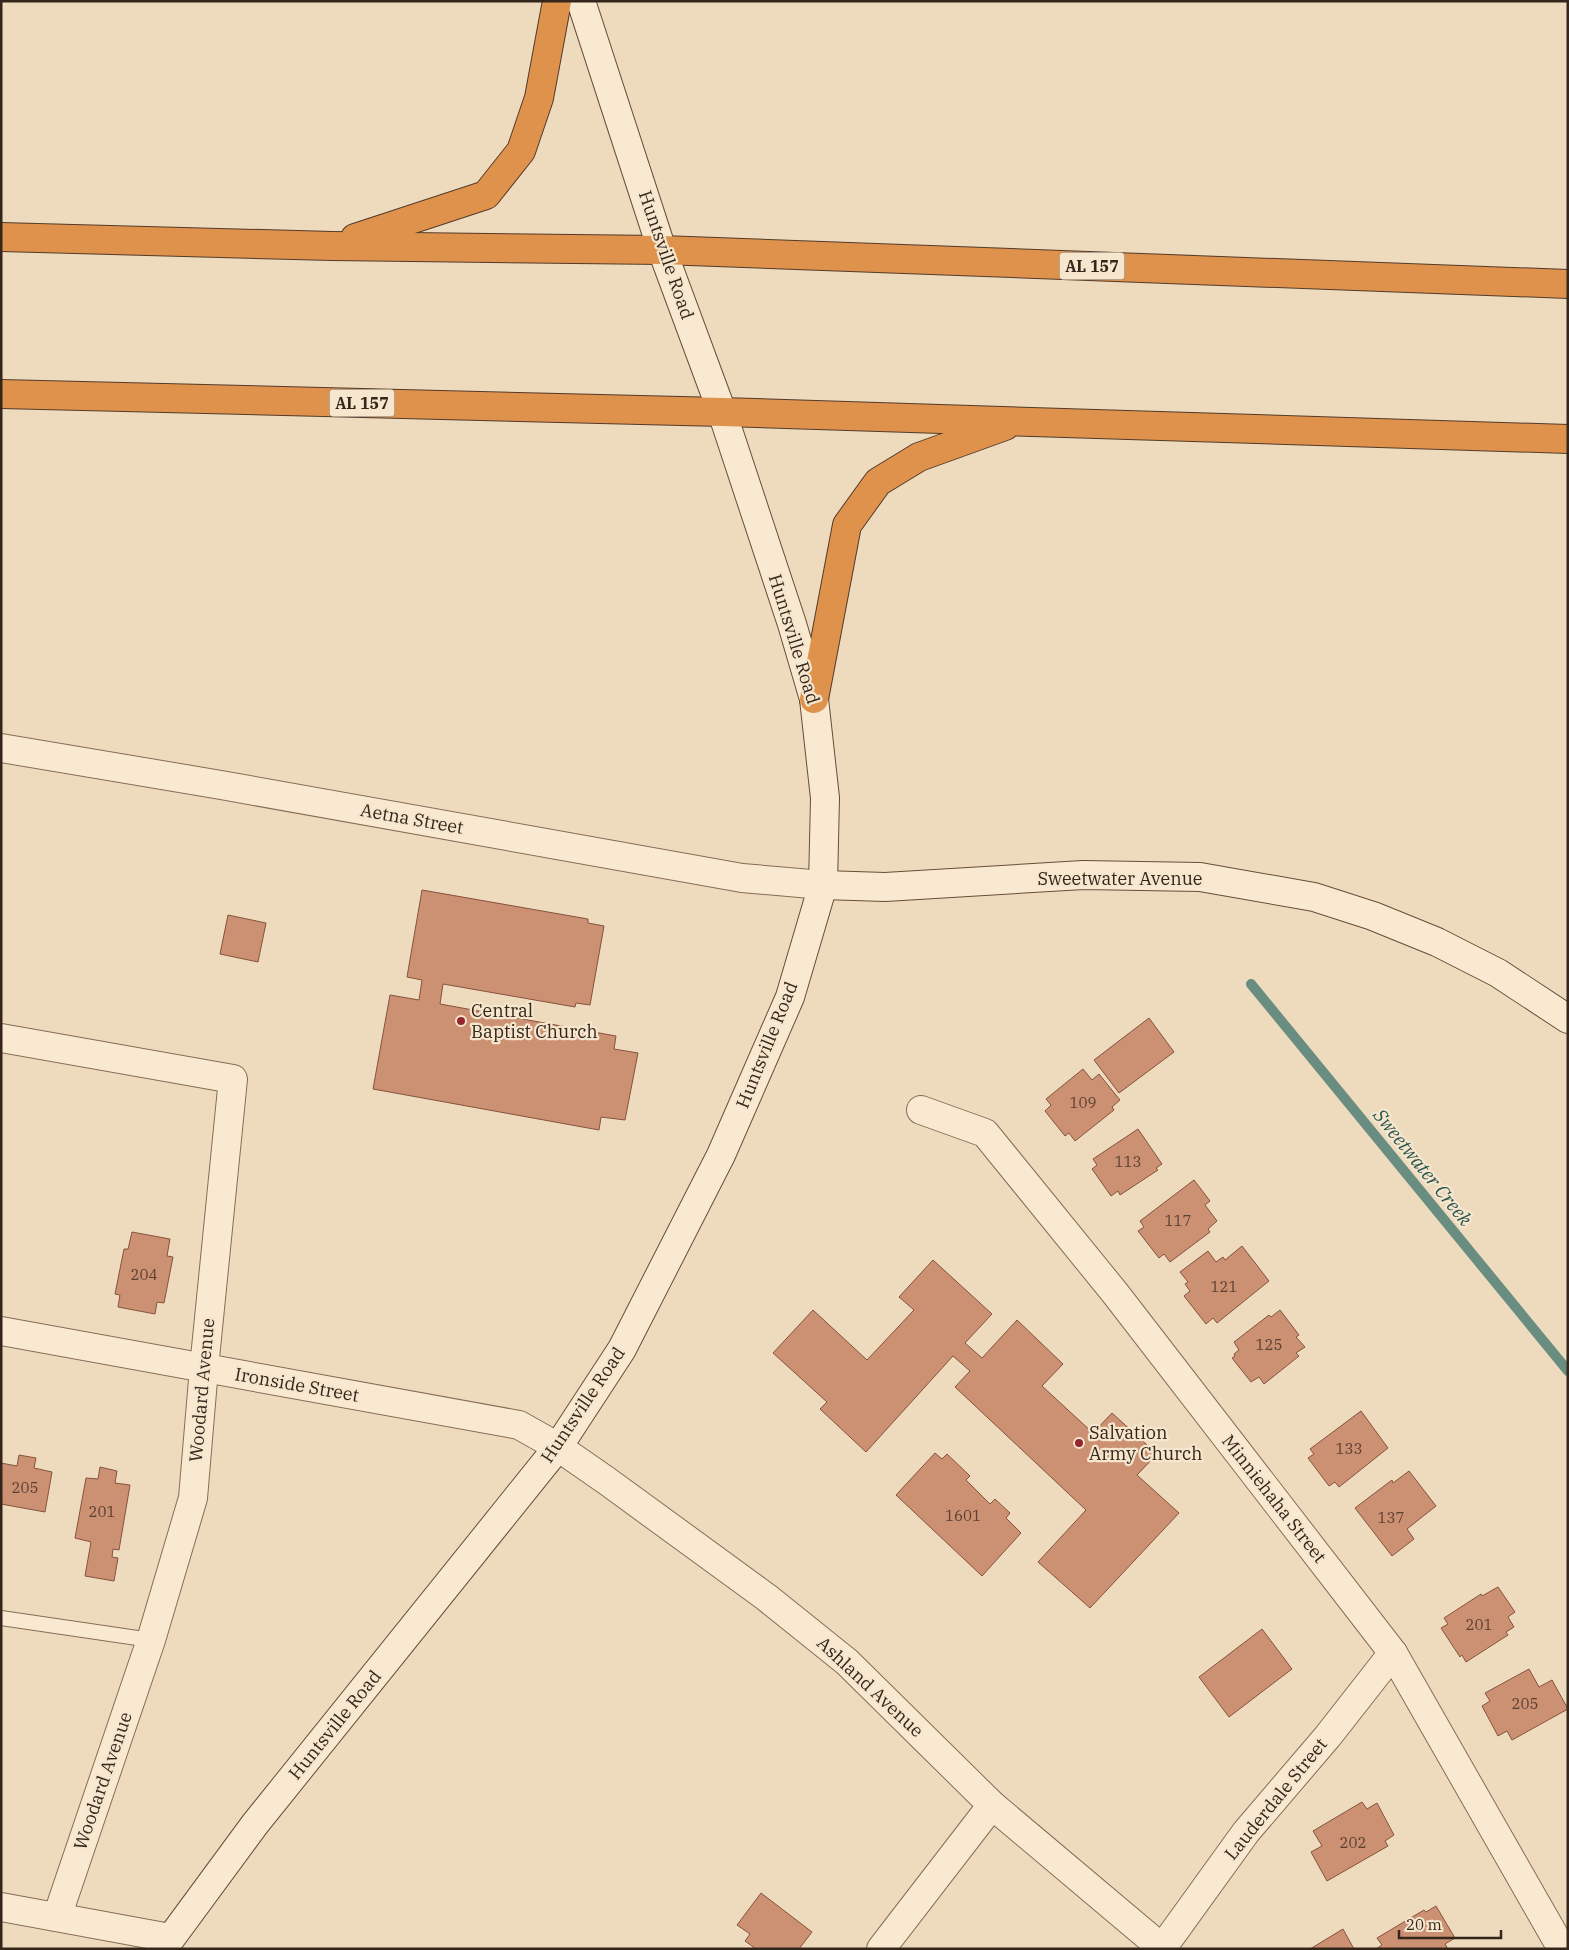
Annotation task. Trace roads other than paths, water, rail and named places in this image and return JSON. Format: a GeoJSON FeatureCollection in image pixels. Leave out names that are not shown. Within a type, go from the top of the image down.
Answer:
{"type":"FeatureCollection","features":[{"type":"Feature","properties":{"kind":"highway"},"geometry":{"type":"LineString","coordinates":[[332,246],[486,196],[521,151],[539,98],[557,1]]}},
{"type":"Feature","properties":{"kind":"highway","name":"AL 157"},"geometry":{"type":"LineString","coordinates":[[1,237],[332,246],[662,250],[1568,284]]}},
{"type":"Feature","properties":{"kind":"highway","name":"AL 157"},"geometry":{"type":"LineString","coordinates":[[1,394],[722,412],[1568,439]]}},
{"type":"Feature","properties":{"kind":"highway"},"geometry":{"type":"LineString","coordinates":[[814,699],[847,525],[878,482],[920,457],[1018,421]]}},
{"type":"Feature","properties":{"kind":"street","name":"Huntsville Road"},"geometry":{"type":"LineString","coordinates":[[167,1944],[256,1824],[558,1447],[622,1349],[721,1155],[790,997],[823,885],[825,798],[814,699],[792,624],[722,412],[662,250],[581,1]]}},
{"type":"Feature","properties":{"kind":"street","name":"Aetna Street"},"geometry":{"type":"LineString","coordinates":[[1,748],[221,785],[742,878],[823,885]]}},
{"type":"Feature","properties":{"kind":"street","name":"Sweetwater Avenue"},"geometry":{"type":"LineString","coordinates":[[823,885],[885,887],[1083,875],[1200,877],[1314,896],[1373,916],[1437,942],[1498,972],[1568,1019]]}},
{"type":"Feature","properties":{"kind":"street","name":"Woodard Avenue"},"geometry":{"type":"LineString","coordinates":[[1,1038],[233,1079],[193,1498],[150,1640],[57,1918]]}},
{"type":"Feature","properties":{"kind":"street","name":"Minniehaha Street"},"geometry":{"type":"LineString","coordinates":[[921,1110],[985,1133],[1114,1293],[1393,1653],[1562,1949]]}},
{"type":"Feature","properties":{"kind":"street","name":"Ironside Street"},"geometry":{"type":"LineString","coordinates":[[1,1331],[519,1425],[558,1447]]}},
{"type":"Feature","properties":{"kind":"street","name":"Ashland Avenue"},"geometry":{"type":"LineString","coordinates":[[558,1447],[766,1597],[847,1662],[992,1805],[1163,1948]]}},
{"type":"Feature","properties":{"kind":"street","name":"Lauderdale Street"},"geometry":{"type":"LineString","coordinates":[[1163,1948],[1246,1832],[1328,1736],[1393,1653]]}},
{"type":"Feature","properties":{"kind":"street"},"geometry":{"type":"LineString","coordinates":[[880,1949],[992,1805]]}},
{"type":"Feature","properties":{"kind":"street"},"geometry":{"type":"LineString","coordinates":[[1,1907],[167,1944]]}},
{"type":"Feature","properties":{"kind":"lane"},"geometry":{"type":"LineString","coordinates":[[1,1618],[150,1640]]}},
{"type":"Feature","properties":{"kind":"waterway","name":"Sweetwater Creek"},"geometry":{"type":"LineString","coordinates":[[1251,984],[1568,1371]]}},
{"type":"Feature","properties":{"kind":"place","name":"Central Baptist Church"},"geometry":{"type":"Point","coordinates":[461,1021]}},
{"type":"Feature","properties":{"kind":"place","name":"Salvation Army Church"},"geometry":{"type":"Point","coordinates":[1079,1443]}}]}
